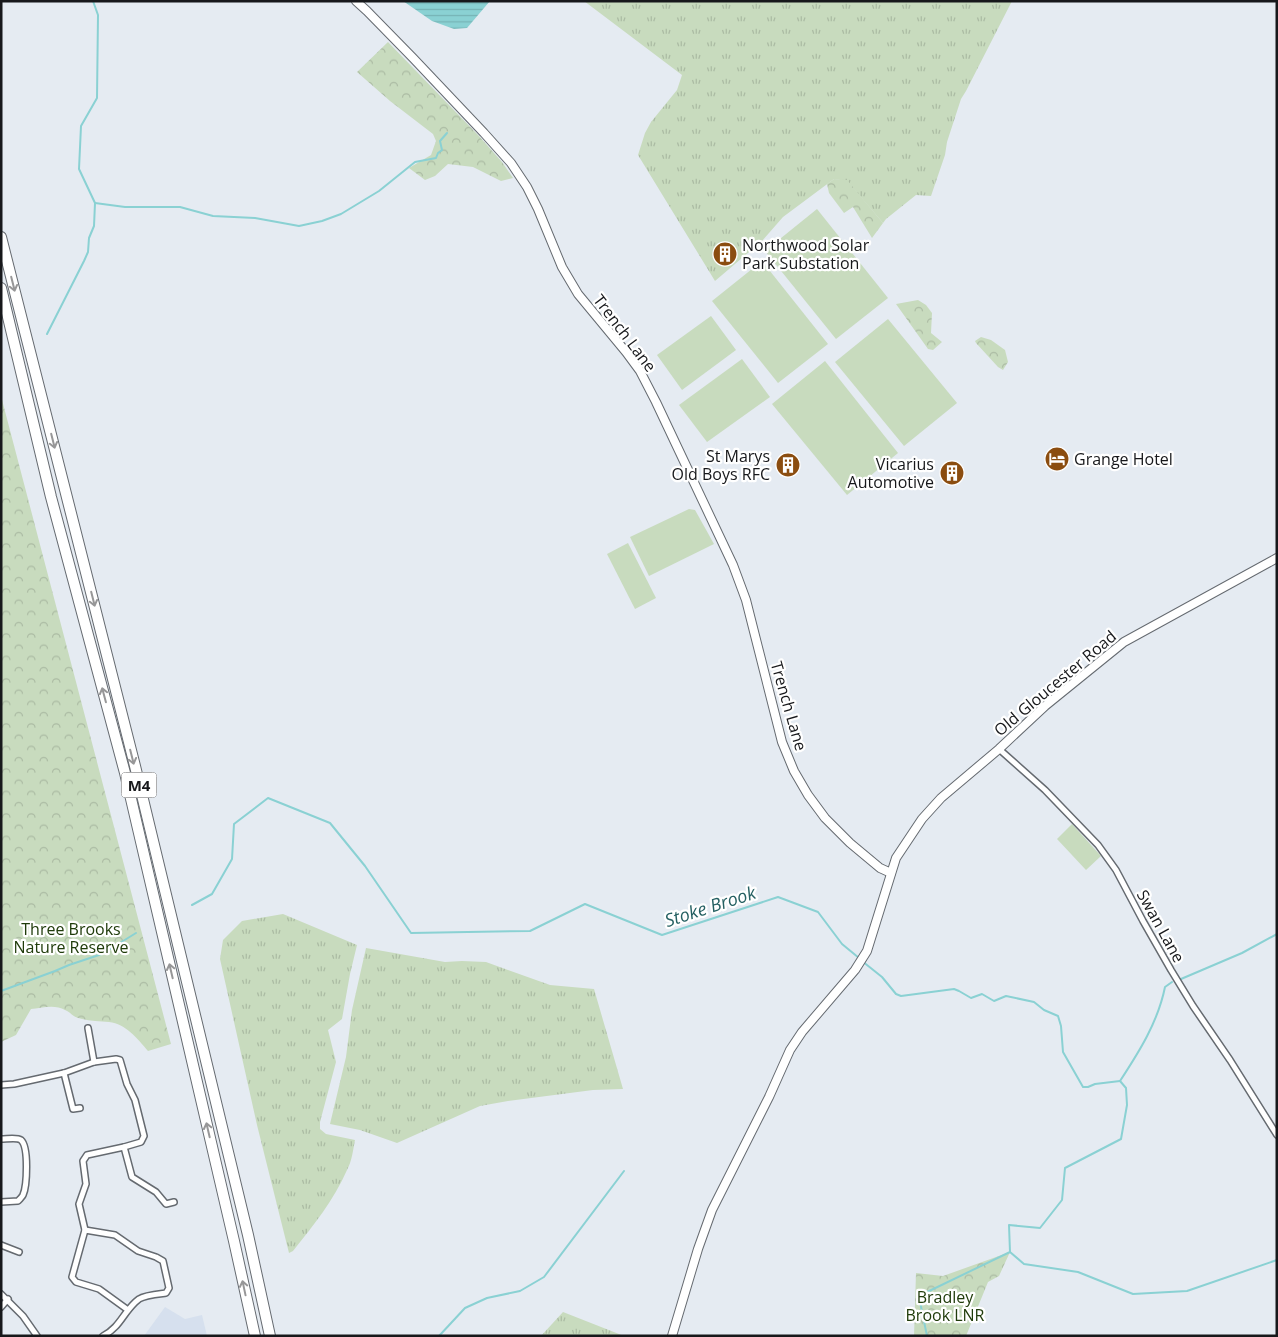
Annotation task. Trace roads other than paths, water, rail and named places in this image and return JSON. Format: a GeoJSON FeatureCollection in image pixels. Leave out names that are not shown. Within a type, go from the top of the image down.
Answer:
{"type":"FeatureCollection","features":[{"type":"Feature","properties":{"kind":"highway","name":"M4"},"geometry":{"type":"LineString","coordinates":[[1,237],[135,766],[246,1226],[270,1336]]}},
{"type":"Feature","properties":{"kind":"highway","name":"M4"},"geometry":{"type":"LineString","coordinates":[[1,288],[51,497],[125,773],[234,1241],[254,1336]]}},
{"type":"Feature","properties":{"kind":"street","name":"Trench Lane"},"geometry":{"type":"LineString","coordinates":[[356,1],[413,58],[511,163],[527,187],[562,266],[578,294],[640,371],[734,565],[746,600],[782,742],[794,771],[808,795],[825,818],[850,843],[880,868],[891,873]]}},
{"type":"Feature","properties":{"kind":"street","name":"Old Gloucester Road"},"geometry":{"type":"LineString","coordinates":[[672,1336],[695,1258],[712,1210],[769,1097],[790,1050],[802,1032],[855,970],[867,951],[896,858],[922,819],[941,798],[1045,706],[1124,642],[1277,558]]}},
{"type":"Feature","properties":{"kind":"street","name":"Swan Lane"},"geometry":{"type":"LineString","coordinates":[[998,749],[1052,797],[1098,845],[1116,870],[1171,970],[1277,1135]]}},
{"type":"Feature","properties":{"kind":"street"},"geometry":{"type":"LineString","coordinates":[[88,1028],[94,1062]]}},
{"type":"Feature","properties":{"kind":"street"},"geometry":{"type":"LineString","coordinates":[[1,1084],[14,1084],[64,1073],[94,1062],[120,1060],[127,1084],[135,1100],[144,1136],[141,1142],[86,1154],[83,1160],[86,1184],[79,1204],[84,1230],[72,1277],[76,1282],[100,1289],[128,1310]]}},
{"type":"Feature","properties":{"kind":"street"},"geometry":{"type":"LineString","coordinates":[[64,1073],[73,1108],[80,1108]]}},
{"type":"Feature","properties":{"kind":"street"},"geometry":{"type":"LineString","coordinates":[[1,1140],[22,1140],[27,1169],[23,1196],[18,1201],[1,1202]]}},
{"type":"Feature","properties":{"kind":"street"},"geometry":{"type":"LineString","coordinates":[[124,1147],[132,1177],[156,1192],[166,1204],[174,1202]]}},
{"type":"Feature","properties":{"kind":"street"},"geometry":{"type":"LineString","coordinates":[[84,1230],[115,1236],[138,1251],[162,1261],[169,1288],[166,1293],[140,1298],[128,1310],[116,1328],[103,1336]]}},
{"type":"Feature","properties":{"kind":"street"},"geometry":{"type":"LineString","coordinates":[[1,1245],[18,1252]]}},
{"type":"Feature","properties":{"kind":"street"},"geometry":{"type":"LineString","coordinates":[[1,1294],[23,1316],[37,1336]]}},
{"type":"Feature","properties":{"kind":"street"},"geometry":{"type":"LineString","coordinates":[[1,1306],[8,1299]]}},
{"type":"Feature","properties":{"kind":"water"},"geometry":{"type":"Polygon","coordinates":[[[403,1],[490,1],[467,28],[454,29],[432,21],[403,1]]]}},
{"type":"Feature","properties":{"kind":"waterway"},"geometry":{"type":"LineString","coordinates":[[47,334],[88,252],[89,238],[94,226],[95,203],[79,169],[81,126],[97,98],[98,15],[93,1]]}},
{"type":"Feature","properties":{"kind":"waterway"},"geometry":{"type":"LineString","coordinates":[[95,203],[125,207],[180,207],[213,216],[255,218],[299,226],[322,221],[341,214],[379,191],[415,162],[436,158],[442,150],[440,141],[447,133]]}},
{"type":"Feature","properties":{"kind":"waterway","name":"Stoke Brook"},"geometry":{"type":"LineString","coordinates":[[192,905],[212,894],[232,859],[234,824],[268,798],[330,823],[365,866],[411,933],[530,931],[585,904],[662,935],[778,897],[818,912],[842,944],[859,958]]}},
{"type":"Feature","properties":{"kind":"waterway"},"geometry":{"type":"LineString","coordinates":[[1,991],[102,954],[136,933]]}},
{"type":"Feature","properties":{"kind":"waterway"},"geometry":{"type":"LineString","coordinates":[[1181,979],[1242,953],[1277,934]]}},
{"type":"Feature","properties":{"kind":"waterway","name":"Stoke Brook"},"geometry":{"type":"LineString","coordinates":[[862,961],[882,977],[896,994],[901,996],[954,989],[971,998],[982,994],[994,1001],[1006,996],[1034,1002],[1044,1010],[1058,1016],[1061,1026],[1063,1052],[1083,1087],[1120,1081]]}},
{"type":"Feature","properties":{"kind":"waterway"},"geometry":{"type":"LineString","coordinates":[[1120,1081],[1141,1048],[1153,1024],[1165,987],[1172,982]]}},
{"type":"Feature","properties":{"kind":"waterway"},"geometry":{"type":"LineString","coordinates":[[927,1336],[919,1297],[1010,1252],[1009,1225],[1040,1228],[1062,1200],[1065,1168],[1121,1139],[1127,1105],[1126,1088],[1120,1081]]}},
{"type":"Feature","properties":{"kind":"waterway"},"geometry":{"type":"LineString","coordinates":[[439,1336],[465,1308],[487,1298],[520,1291],[544,1277],[624,1171]]}},
{"type":"Feature","properties":{"kind":"waterway"},"geometry":{"type":"LineString","coordinates":[[1010,1252],[1024,1264],[1078,1272],[1133,1294],[1187,1291],[1277,1260]]}},
{"type":"Feature","properties":{"kind":"place","name":"Northwood Solar Park Substation"},"geometry":{"type":"Point","coordinates":[725,254]}},
{"type":"Feature","properties":{"kind":"place","name":"Grange Hotel"},"geometry":{"type":"Point","coordinates":[1057,459]}},
{"type":"Feature","properties":{"kind":"place","name":"St Marys Old Boys RFC"},"geometry":{"type":"Point","coordinates":[788,465]}},
{"type":"Feature","properties":{"kind":"place","name":"Vicarius Automotive"},"geometry":{"type":"Point","coordinates":[952,473]}},
{"type":"Feature","properties":{"kind":"park label","name":"Three Brooks Nature Reserve"},"geometry":{"type":"Point","coordinates":[71,938]}},
{"type":"Feature","properties":{"kind":"park label","name":"Bradley Brook LNR"},"geometry":{"type":"Point","coordinates":[945,1306]}}]}
